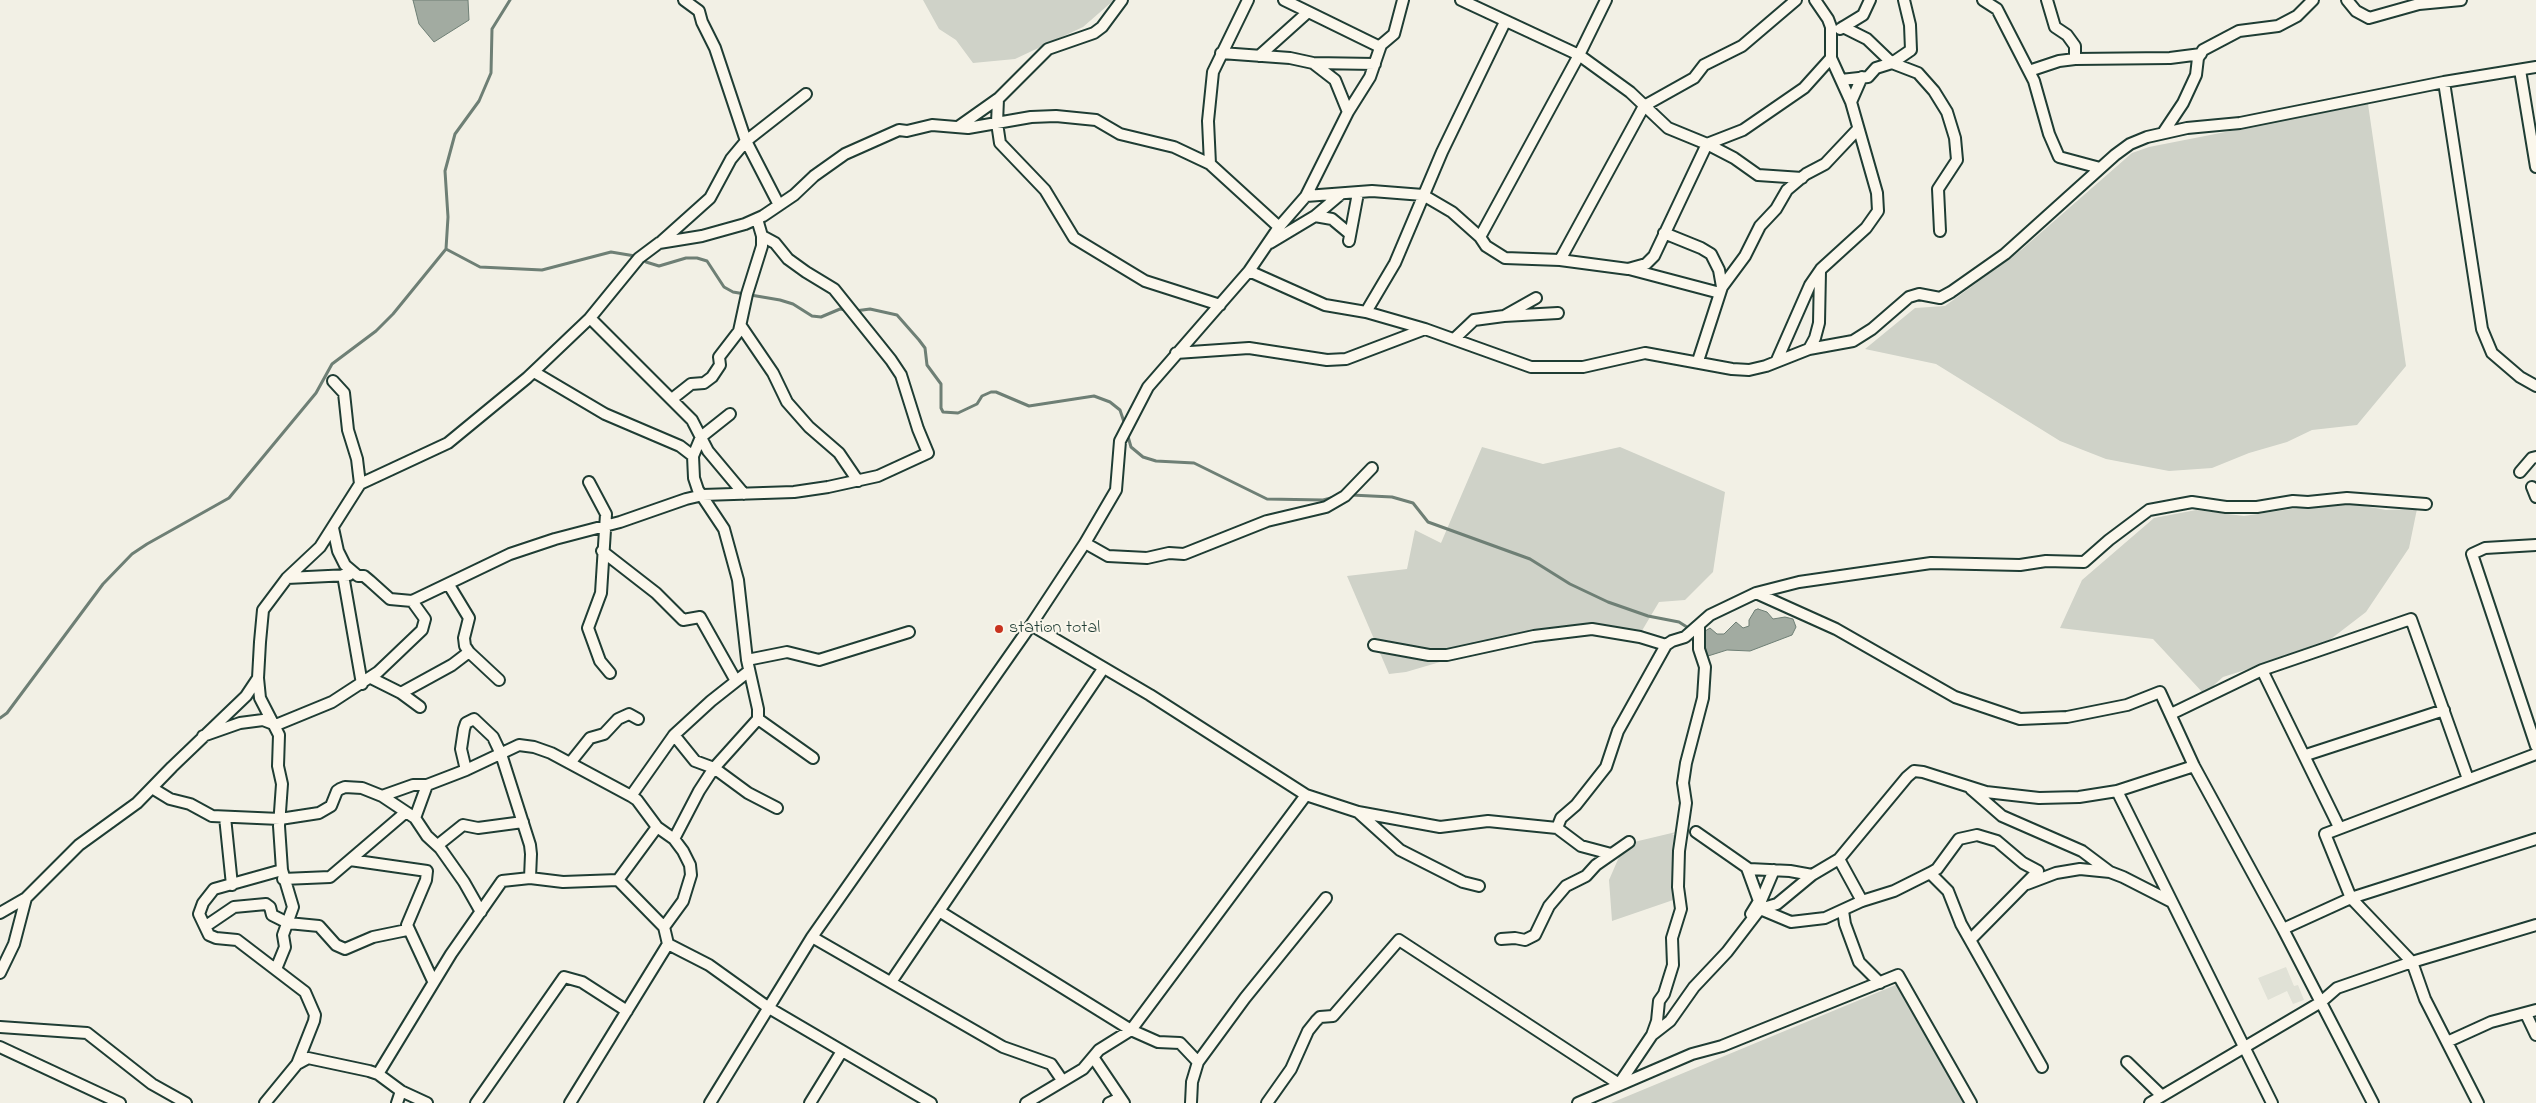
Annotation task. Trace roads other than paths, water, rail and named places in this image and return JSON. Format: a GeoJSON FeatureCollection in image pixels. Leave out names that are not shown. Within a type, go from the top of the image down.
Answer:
{"type":"FeatureCollection","features":[{"type":"Feature","properties":{"kind":"street"},"geometry":{"type":"LineString","coordinates":[[684,0],[699,11],[714,48],[746,141],[779,206]]}},
{"type":"Feature","properties":{"kind":"street"},"geometry":{"type":"LineString","coordinates":[[958,127],[998,99],[1048,49],[1094,33],[1122,0]]}},
{"type":"Feature","properties":{"kind":"street"},"geometry":{"type":"LineString","coordinates":[[1210,164],[1208,121],[1213,72],[1248,0]]}},
{"type":"Feature","properties":{"kind":"street"},"geometry":{"type":"LineString","coordinates":[[1284,0],[1380,47]]}},
{"type":"Feature","properties":{"kind":"street"},"geometry":{"type":"LineString","coordinates":[[710,1103],[812,937],[1031,625],[1084,543],[1116,490],[1120,441],[1148,387],[1249,271],[1279,227],[1306,196],[1348,112],[1370,77],[1380,47],[1394,34],[1403,0]]}},
{"type":"Feature","properties":{"kind":"street"},"geometry":{"type":"LineString","coordinates":[[1461,0],[1579,55],[1622,85],[1673,131],[1734,158],[1758,175],[1802,178]]}},
{"type":"Feature","properties":{"kind":"street"},"geometry":{"type":"LineString","coordinates":[[1480,237],[1579,55],[1606,0]]}},
{"type":"Feature","properties":{"kind":"street"},"geometry":{"type":"LineString","coordinates":[[1560,260],[1644,106],[1694,78],[1704,65],[1742,46],[1796,0]]}},
{"type":"Feature","properties":{"kind":"street"},"geometry":{"type":"LineString","coordinates":[[1777,360],[1793,321],[1820,271],[1866,228],[1878,211],[1877,193],[1851,102],[1831,58],[1832,36],[1828,19],[1815,0]]}},
{"type":"Feature","properties":{"kind":"street"},"geometry":{"type":"LineString","coordinates":[[1832,36],[1864,14],[1870,0]]}},
{"type":"Feature","properties":{"kind":"street"},"geometry":{"type":"LineString","coordinates":[[1841,80],[1868,77],[1876,68],[1892,63],[1911,50],[1910,25],[1904,0]]}},
{"type":"Feature","properties":{"kind":"street"},"geometry":{"type":"LineString","coordinates":[[1983,0],[1997,9],[2029,71],[2059,157],[2100,168]]}},
{"type":"Feature","properties":{"kind":"street"},"geometry":{"type":"LineString","coordinates":[[2047,0],[2055,27],[2067,35],[2074,46],[2075,59]]}},
{"type":"Feature","properties":{"kind":"street"},"geometry":{"type":"LineString","coordinates":[[2029,71],[2059,61],[2075,59],[2170,58],[2201,54],[2210,46],[2239,31],[2278,26],[2297,16],[2313,0]]}},
{"type":"Feature","properties":{"kind":"street"},"geometry":{"type":"LineString","coordinates":[[2347,0],[2356,11],[2369,18],[2419,4],[2461,0]]}},
{"type":"Feature","properties":{"kind":"street"},"geometry":{"type":"LineString","coordinates":[[1259,56],[1308,12]]}},
{"type":"Feature","properties":{"kind":"street"},"geometry":{"type":"LineString","coordinates":[[1366,312],[1395,263],[1423,194],[1482,65],[1505,22]]}},
{"type":"Feature","properties":{"kind":"street"},"geometry":{"type":"LineString","coordinates":[[1843,27],[1867,39],[1892,63],[1918,72],[1934,91],[1947,112],[1955,138],[1958,160],[1938,189],[1940,231]]}},
{"type":"Feature","properties":{"kind":"street"},"geometry":{"type":"LineString","coordinates":[[1221,53],[1303,59],[1313,63],[1335,80],[1348,112]]}},
{"type":"Feature","properties":{"kind":"street"},"geometry":{"type":"LineString","coordinates":[[2163,133],[2183,103],[2196,75],[2201,54]]}},
{"type":"Feature","properties":{"kind":"street"},"geometry":{"type":"LineString","coordinates":[[1628,269],[1646,264],[1654,256],[1706,144],[1742,130],[1783,103],[1808,84],[1831,58]]}},
{"type":"Feature","properties":{"kind":"street"},"geometry":{"type":"LineString","coordinates":[[1313,63],[1354,62],[1375,64]]}},
{"type":"Feature","properties":{"kind":"street"},"geometry":{"type":"LineString","coordinates":[[1354,62],[1370,77]]}},
{"type":"Feature","properties":{"kind":"street"},"geometry":{"type":"LineString","coordinates":[[1249,271],[1325,305],[1366,312],[1425,329],[1531,367],[1583,367],[1645,353],[1698,361],[1732,369],[1749,370],[1766,366],[1777,360],[1809,349],[1853,341],[1863,336],[1914,295],[1940,298],[1951,292],[2005,254],[2100,168],[2130,144],[2163,133],[2187,128],[2240,124],[2444,82],[2536,67]]}},
{"type":"Feature","properties":{"kind":"street"},"geometry":{"type":"LineString","coordinates":[[2520,70],[2536,167]]}},
{"type":"Feature","properties":{"kind":"street"},"geometry":{"type":"LineString","coordinates":[[1851,102],[1862,77]]}},
{"type":"Feature","properties":{"kind":"street"},"geometry":{"type":"LineString","coordinates":[[2444,82],[2482,329],[2492,354],[2520,377],[2536,386]]}},
{"type":"Feature","properties":{"kind":"street"},"geometry":{"type":"LineString","coordinates":[[276,969],[285,948],[283,935],[293,907],[283,874],[280,819],[282,784],[278,766],[279,735],[276,725],[260,698],[258,678],[264,610],[287,578],[320,546],[360,484],[448,443],[534,372],[590,318],[639,258],[660,243],[710,198],[731,159],[746,141],[806,94]]}},
{"type":"Feature","properties":{"kind":"street"},"geometry":{"type":"LineString","coordinates":[[998,99],[997,123],[1000,143],[1044,190],[1074,238],[1145,281],[1220,305]]}},
{"type":"Feature","properties":{"kind":"street"},"geometry":{"type":"LineString","coordinates":[[660,243],[702,236],[757,219],[779,206],[832,162],[890,133],[932,125],[958,127],[1056,116],[1096,120],[1120,134],[1174,147],[1210,164],[1279,227]]}},
{"type":"Feature","properties":{"kind":"street"},"geometry":{"type":"LineString","coordinates":[[1698,361],[1721,290],[1745,256],[1760,226],[1776,209],[1787,190],[1825,164],[1858,129]]}},
{"type":"Feature","properties":{"kind":"street"},"geometry":{"type":"LineString","coordinates":[[1306,196],[1385,192],[1423,194],[1452,212],[1480,237],[1486,246],[1505,258],[1560,260],[1628,269],[1721,290]]}},
{"type":"Feature","properties":{"kind":"street"},"geometry":{"type":"LineString","coordinates":[[1315,216],[1332,219],[1350,238],[1358,193]]}},
{"type":"Feature","properties":{"kind":"street"},"geometry":{"type":"LineString","coordinates":[[1266,245],[1315,216],[1341,194]]}},
{"type":"Feature","properties":{"kind":"street"},"geometry":{"type":"LineString","coordinates":[[672,399],[691,384],[704,384],[712,377],[720,365],[719,357],[741,326],[762,236],[757,219]]}},
{"type":"Feature","properties":{"kind":"street"},"geometry":{"type":"LineString","coordinates":[[1664,233],[1702,248],[1711,254],[1719,270],[1721,290]]}},
{"type":"Feature","properties":{"kind":"street"},"geometry":{"type":"LineString","coordinates":[[333,528],[338,550],[345,565],[358,576],[370,581],[390,599],[412,602],[510,554],[655,508],[703,496],[794,492],[858,481],[894,470],[928,453],[918,429],[901,375],[838,294],[788,259],[775,243],[762,236]]}},
{"type":"Feature","properties":{"kind":"street"},"geometry":{"type":"LineString","coordinates":[[1809,349],[1815,338],[1819,323],[1820,271]]}},
{"type":"Feature","properties":{"kind":"street"},"geometry":{"type":"LineString","coordinates":[[1504,316],[1536,298]]}},
{"type":"Feature","properties":{"kind":"street"},"geometry":{"type":"LineString","coordinates":[[1454,339],[1474,320],[1558,313]]}},
{"type":"Feature","properties":{"kind":"street"},"geometry":{"type":"LineString","coordinates":[[590,318],[692,420],[708,452],[744,494]]}},
{"type":"Feature","properties":{"kind":"street"},"geometry":{"type":"LineString","coordinates":[[741,326],[772,373],[792,409],[839,453],[858,481]]}},
{"type":"Feature","properties":{"kind":"street"},"geometry":{"type":"LineString","coordinates":[[1176,353],[1249,348],[1327,360],[1346,359],[1425,329]]}},
{"type":"Feature","properties":{"kind":"street"},"geometry":{"type":"LineString","coordinates":[[534,372],[605,414],[680,446],[693,456]]}},
{"type":"Feature","properties":{"kind":"street"},"geometry":{"type":"LineString","coordinates":[[333,381],[344,393],[348,430],[357,459],[360,484]]}},
{"type":"Feature","properties":{"kind":"street"},"geometry":{"type":"LineString","coordinates":[[674,839],[699,791],[714,768],[758,719],[758,709],[747,660],[738,580],[724,529],[694,478],[693,456],[701,437],[730,414]]}},
{"type":"Feature","properties":{"kind":"street"},"geometry":{"type":"LineString","coordinates":[[2520,472],[2532,458],[2536,457]]}},
{"type":"Feature","properties":{"kind":"street"},"geometry":{"type":"LineString","coordinates":[[1084,543],[1108,556],[1147,558],[1169,553],[1184,554],[1268,521],[1326,508],[1345,496],[1372,468]]}},
{"type":"Feature","properties":{"kind":"street"},"geometry":{"type":"LineString","coordinates":[[589,482],[606,514],[603,526],[601,593],[588,628],[600,661],[610,673]]}},
{"type":"Feature","properties":{"kind":"street"},"geometry":{"type":"LineString","coordinates":[[1557,828],[1561,818],[1576,805],[1606,767],[1618,731],[1666,645],[1685,637],[1710,615],[1756,593],[1799,582],[1931,563],[2020,565],[2046,560],[2084,562],[2109,540],[2149,510],[2192,502],[2226,507],[2257,507],[2293,501],[2308,502],[2347,498],[2426,504]]}},
{"type":"Feature","properties":{"kind":"street"},"geometry":{"type":"LineString","coordinates":[[2536,545],[2485,548],[2472,554],[2536,746]]}},
{"type":"Feature","properties":{"kind":"street"},"geometry":{"type":"LineString","coordinates":[[602,551],[656,593],[683,620],[700,617],[736,681]]}},
{"type":"Feature","properties":{"kind":"street"},"geometry":{"type":"LineString","coordinates":[[343,575],[362,684]]}},
{"type":"Feature","properties":{"kind":"street"},"geometry":{"type":"LineString","coordinates":[[287,578],[358,576]]}},
{"type":"Feature","properties":{"kind":"street"},"geometry":{"type":"LineString","coordinates":[[448,585],[469,618],[464,638],[469,652],[499,680]]}},
{"type":"Feature","properties":{"kind":"street"},"geometry":{"type":"LineString","coordinates":[[1756,593],[1836,628],[1955,697],[2020,719],[2067,717],[2119,707],[2160,692],[2194,766],[2283,929],[2373,1103]]}},
{"type":"Feature","properties":{"kind":"street"},"geometry":{"type":"LineString","coordinates":[[203,736],[240,723],[264,720],[276,725],[308,713],[362,684],[371,678],[422,630],[425,619],[412,602]]}},
{"type":"Feature","properties":{"kind":"street"},"geometry":{"type":"LineString","coordinates":[[2171,714],[2262,670],[2411,619],[2468,779]]}},
{"type":"Feature","properties":{"kind":"street"},"geometry":{"type":"LineString","coordinates":[[1031,625],[1150,695],[1306,795],[1358,812],[1440,827],[1488,820],[1557,828],[1581,846],[1611,854]]}},
{"type":"Feature","properties":{"kind":"street"},"geometry":{"type":"LineString","coordinates":[[1619,1084],[1652,1035],[1657,1021],[1659,1000],[1664,994],[1672,965],[1672,938],[1681,909],[1678,888],[1680,834],[1686,803],[1683,784],[1692,734],[1698,721],[1704,698],[1705,667],[1699,649],[1699,626]]}},
{"type":"Feature","properties":{"kind":"street"},"geometry":{"type":"LineString","coordinates":[[1374,645],[1428,655],[1447,655],[1534,636],[1592,629],[1640,637],[1666,645]]}},
{"type":"Feature","properties":{"kind":"street"},"geometry":{"type":"LineString","coordinates":[[747,660],[788,652],[819,660],[909,632]]}},
{"type":"Feature","properties":{"kind":"street"},"geometry":{"type":"LineString","coordinates":[[401,693],[452,665],[469,652]]}},
{"type":"Feature","properties":{"kind":"street"},"geometry":{"type":"LineString","coordinates":[[891,982],[1103,669]]}},
{"type":"Feature","properties":{"kind":"street"},"geometry":{"type":"LineString","coordinates":[[2262,670],[2306,755],[2339,827]]}},
{"type":"Feature","properties":{"kind":"street"},"geometry":{"type":"LineString","coordinates":[[631,796],[674,736],[703,707],[749,671]]}},
{"type":"Feature","properties":{"kind":"street"},"geometry":{"type":"LineString","coordinates":[[0,913],[26,898],[79,845],[137,803],[203,736],[246,696],[255,686],[258,678]]}},
{"type":"Feature","properties":{"kind":"street"},"geometry":{"type":"LineString","coordinates":[[371,678],[401,693],[420,707]]}},
{"type":"Feature","properties":{"kind":"street"},"geometry":{"type":"LineString","coordinates":[[2306,755],[2444,710]]}},
{"type":"Feature","properties":{"kind":"street"},"geometry":{"type":"LineString","coordinates":[[570,763],[590,738],[604,734],[618,719],[629,714],[638,719]]}},
{"type":"Feature","properties":{"kind":"street"},"geometry":{"type":"LineString","coordinates":[[758,719],[813,758]]}},
{"type":"Feature","properties":{"kind":"street"},"geometry":{"type":"LineString","coordinates":[[466,770],[461,749],[464,729],[470,720],[480,723],[487,730],[501,754],[532,854],[530,878]]}},
{"type":"Feature","properties":{"kind":"street"},"geometry":{"type":"LineString","coordinates":[[674,736],[695,761],[714,768],[748,793],[777,808]]}},
{"type":"Feature","properties":{"kind":"street"},"geometry":{"type":"LineString","coordinates":[[382,796],[413,785],[427,785],[466,770],[518,745],[534,747],[570,763],[631,796],[657,827],[674,839],[690,865],[691,875],[683,901],[664,927]]}},
{"type":"Feature","properties":{"kind":"street"},"geometry":{"type":"LineString","coordinates":[[2478,1103],[2425,998],[2412,962],[2351,898],[2325,834],[2339,827],[2536,754]]}},
{"type":"Feature","properties":{"kind":"street"},"geometry":{"type":"LineString","coordinates":[[1760,906],[1777,904],[1812,875],[1839,860],[1907,776],[1914,771],[1923,772],[1986,792],[2039,798],[2080,797],[2117,791],[2194,766]]}},
{"type":"Feature","properties":{"kind":"street"},"geometry":{"type":"LineString","coordinates":[[416,818],[427,785]]}},
{"type":"Feature","properties":{"kind":"street"},"geometry":{"type":"LineString","coordinates":[[1969,786],[2002,816],[2082,851],[2110,872],[2172,902]]}},
{"type":"Feature","properties":{"kind":"street"},"geometry":{"type":"LineString","coordinates":[[152,788],[170,799],[190,804],[212,816],[280,819],[320,813],[331,806],[337,792],[344,787],[362,788],[382,796],[416,818],[427,836],[438,846],[464,882],[481,912]]}},
{"type":"Feature","properties":{"kind":"street"},"geometry":{"type":"LineString","coordinates":[[2117,791],[2272,1103]]}},
{"type":"Feature","properties":{"kind":"street"},"geometry":{"type":"LineString","coordinates":[[1026,1103],[1083,1069],[1099,1050],[1131,1030],[1306,795]]}},
{"type":"Feature","properties":{"kind":"street"},"geometry":{"type":"LineString","coordinates":[[265,1103],[296,1064],[315,1015],[305,992],[276,969],[237,940],[216,938],[209,935],[199,914],[203,903],[214,890],[232,884],[283,874],[330,877],[406,812]]}},
{"type":"Feature","properties":{"kind":"street"},"geometry":{"type":"LineString","coordinates":[[1358,812],[1400,850],[1462,882],[1479,886]]}},
{"type":"Feature","properties":{"kind":"street"},"geometry":{"type":"LineString","coordinates":[[226,817],[232,884]]}},
{"type":"Feature","properties":{"kind":"street"},"geometry":{"type":"LineString","coordinates":[[438,846],[462,825],[478,828],[523,822]]}},
{"type":"Feature","properties":{"kind":"street"},"geometry":{"type":"LineString","coordinates":[[618,880],[657,827]]}},
{"type":"Feature","properties":{"kind":"street"},"geometry":{"type":"LineString","coordinates":[[1696,832],[1747,868],[1812,875]]}},
{"type":"Feature","properties":{"kind":"street"},"geometry":{"type":"LineString","coordinates":[[1747,868],[1760,906],[1791,922],[1824,918],[1862,901],[1894,891],[1937,870],[1959,839],[1977,835],[1997,841],[2022,863],[2038,871],[1971,939]]}},
{"type":"Feature","properties":{"kind":"street"},"geometry":{"type":"LineString","coordinates":[[2283,929],[2351,898],[2536,839]]}},
{"type":"Feature","properties":{"kind":"street"},"geometry":{"type":"LineString","coordinates":[[1501,939],[1516,938],[1525,940],[1535,935],[1549,906],[1566,886],[1586,876],[1611,854],[1629,842]]}},
{"type":"Feature","properties":{"kind":"street"},"geometry":{"type":"LineString","coordinates":[[350,860],[427,871],[426,880],[408,919],[407,930],[434,981]]}},
{"type":"Feature","properties":{"kind":"street"},"geometry":{"type":"LineString","coordinates":[[1839,860],[1862,901]]}},
{"type":"Feature","properties":{"kind":"street"},"geometry":{"type":"LineString","coordinates":[[1652,1035],[1670,1021],[1694,987],[1727,952],[1749,920],[1758,914],[1774,870]]}},
{"type":"Feature","properties":{"kind":"street"},"geometry":{"type":"LineString","coordinates":[[2024,885],[2056,873],[2072,870],[2110,872]]}},
{"type":"Feature","properties":{"kind":"street"},"geometry":{"type":"LineString","coordinates":[[1930,873],[1948,891],[1961,924],[2042,1067]]}},
{"type":"Feature","properties":{"kind":"street"},"geometry":{"type":"LineString","coordinates":[[378,1074],[434,981],[502,880],[530,878],[564,882],[618,880],[664,927],[668,944],[570,1103]]}},
{"type":"Feature","properties":{"kind":"street"},"geometry":{"type":"LineString","coordinates":[[0,974],[14,944],[26,898]]}},
{"type":"Feature","properties":{"kind":"street"},"geometry":{"type":"LineString","coordinates":[[1191,1103],[1192,1082],[1198,1062],[1244,998],[1326,898]]}},
{"type":"Feature","properties":{"kind":"street"},"geometry":{"type":"LineString","coordinates":[[206,926],[234,908],[266,904],[270,907],[272,915],[288,923],[319,926],[332,942],[345,949],[373,937],[407,930]]}},
{"type":"Feature","properties":{"kind":"street"},"geometry":{"type":"LineString","coordinates":[[939,911],[1131,1030],[1158,1042],[1180,1043],[1198,1062]]}},
{"type":"Feature","properties":{"kind":"street"},"geometry":{"type":"LineString","coordinates":[[1843,911],[1845,924],[1859,962],[1880,983]]}},
{"type":"Feature","properties":{"kind":"street"},"geometry":{"type":"LineString","coordinates":[[2150,1103],[2321,1002],[2337,988],[2412,962],[2536,925]]}},
{"type":"Feature","properties":{"kind":"street"},"geometry":{"type":"LineString","coordinates":[[812,937],[1003,1047],[1050,1064],[1062,1080]]}},
{"type":"Feature","properties":{"kind":"street"},"geometry":{"type":"LineString","coordinates":[[1267,1103],[1292,1069],[1308,1031],[1316,1021],[1320,1017],[1333,1016],[1400,940],[1619,1084]]}},
{"type":"Feature","properties":{"kind":"street"},"geometry":{"type":"LineString","coordinates":[[668,944],[709,965],[769,1008],[842,1051],[916,1099],[931,1103]]}},
{"type":"Feature","properties":{"kind":"street"},"geometry":{"type":"LineString","coordinates":[[1578,1103],[1692,1054],[1722,1046],[1898,975],[1971,1103]]}},
{"type":"Feature","properties":{"kind":"street"},"geometry":{"type":"LineString","coordinates":[[476,1103],[564,977],[582,982],[627,1011]]}},
{"type":"Feature","properties":{"kind":"street"},"geometry":{"type":"LineString","coordinates":[[2448,1042],[2491,1022],[2536,1010]]}},
{"type":"Feature","properties":{"kind":"street"},"geometry":{"type":"LineString","coordinates":[[2526,1014],[2536,1035]]}},
{"type":"Feature","properties":{"kind":"street"},"geometry":{"type":"LineString","coordinates":[[0,1027],[87,1033],[152,1084],[186,1103]]}},
{"type":"Feature","properties":{"kind":"street"},"geometry":{"type":"LineString","coordinates":[[0,1047],[120,1103]]}},
{"type":"Feature","properties":{"kind":"street"},"geometry":{"type":"LineString","coordinates":[[810,1103],[842,1051]]}},
{"type":"Feature","properties":{"kind":"street"},"geometry":{"type":"LineString","coordinates":[[1093,1057],[1122,1100],[1109,1103]]}},
{"type":"Feature","properties":{"kind":"street"},"geometry":{"type":"LineString","coordinates":[[296,1064],[308,1058],[378,1074],[401,1092],[427,1103]]}},
{"type":"Feature","properties":{"kind":"street"},"geometry":{"type":"LineString","coordinates":[[2128,1062],[2162,1096]]}},
{"type":"Feature","properties":{"kind":"street"},"geometry":{"type":"LineString","coordinates":[[397,1103],[401,1092]]}},
{"type":"Feature","properties":{"kind":"waterway"},"geometry":{"type":"LineString","coordinates":[[0,718],[7,713],[103,584],[132,554],[229,498],[316,393],[332,364],[376,331],[393,314],[446,249],[448,217],[445,171],[455,134],[479,101],[491,73],[492,29],[510,0]]}},
{"type":"Feature","properties":{"kind":"waterway"},"geometry":{"type":"LineString","coordinates":[[446,249],[480,267],[542,270],[611,252],[641,257],[646,262],[659,266],[686,258],[697,258],[707,261],[724,287],[733,292],[780,300],[793,304],[812,316],[821,317],[840,309],[846,310]]}},
{"type":"Feature","properties":{"kind":"waterway"},"geometry":{"type":"LineString","coordinates":[[855,311],[870,309],[897,315],[919,340],[925,348],[927,365],[941,384],[941,408],[943,412],[958,413],[977,404],[982,396],[991,392],[996,392],[1029,406],[1094,396],[1110,402],[1120,410],[1125,425]]}},
{"type":"Feature","properties":{"kind":"waterway"},"geometry":{"type":"LineString","coordinates":[[1127,433],[1131,447],[1143,457],[1156,461],[1194,463],[1267,499],[1323,500],[1335,497]]}},
{"type":"Feature","properties":{"kind":"waterway"},"geometry":{"type":"LineString","coordinates":[[1351,495],[1392,497],[1413,503],[1428,522],[1530,559],[1570,584],[1608,602],[1648,616],[1679,622],[1690,629]]}},
{"type":"Feature","properties":{"kind":"place","name":"station total"},"geometry":{"type":"Point","coordinates":[999,629]}}]}
